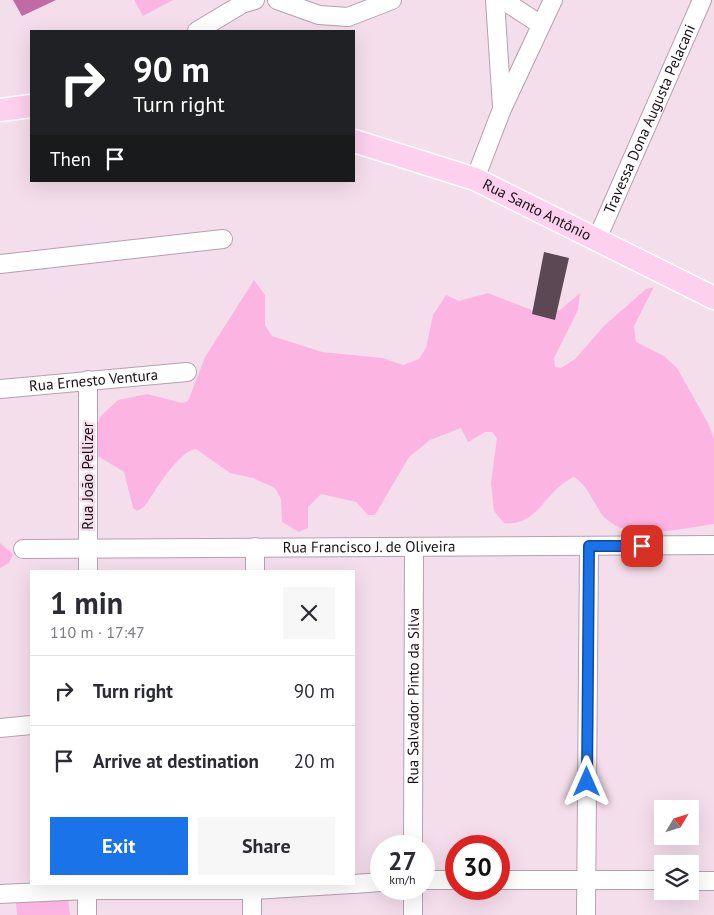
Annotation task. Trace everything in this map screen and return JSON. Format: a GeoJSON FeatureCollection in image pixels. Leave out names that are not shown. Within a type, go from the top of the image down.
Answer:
{"type":"FeatureCollection","features":[{"type":"Feature","properties":{"kind":"main road"},"geometry":{"type":"LineString","coordinates":[[0,110],[30,106]]}},
{"type":"Feature","properties":{"kind":"main road","name":"Rua Santo Antônio"},"geometry":{"type":"LineString","coordinates":[[355,140],[475,179],[714,298]]}},
{"type":"Feature","properties":{"kind":"street"},"geometry":{"type":"LineString","coordinates":[[199,30],[242,4],[255,0]]}},
{"type":"Feature","properties":{"kind":"street"},"geometry":{"type":"LineString","coordinates":[[278,0],[319,15],[348,17],[392,0]]}},
{"type":"Feature","properties":{"kind":"street"},"geometry":{"type":"LineString","coordinates":[[495,0],[502,109]]}},
{"type":"Feature","properties":{"kind":"street"},"geometry":{"type":"LineString","coordinates":[[503,0],[542,25]]}},
{"type":"Feature","properties":{"kind":"street"},"geometry":{"type":"LineString","coordinates":[[475,179],[502,109],[553,0]]}},
{"type":"Feature","properties":{"kind":"street","name":"Travessa Dona Augusta Pelacani"},"geometry":{"type":"LineString","coordinates":[[597,239],[702,0]]}},
{"type":"Feature","properties":{"kind":"street"},"geometry":{"type":"LineString","coordinates":[[0,264],[223,239]]}},
{"type":"Feature","properties":{"kind":"street","name":"Rua Ernesto Ventura"},"geometry":{"type":"LineString","coordinates":[[0,389],[187,372]]}},
{"type":"Feature","properties":{"kind":"street","name":"Rua João Pellizer"},"geometry":{"type":"LineString","coordinates":[[88,380],[88,570]]}},
{"type":"Feature","properties":{"kind":"street","name":"Rua Francisco J. de Oliveira"},"geometry":{"type":"LineString","coordinates":[[24,549],[714,545]]}},
{"type":"Feature","properties":{"kind":"street"},"geometry":{"type":"LineString","coordinates":[[586,915],[589,546]]}},
{"type":"Feature","properties":{"kind":"street","name":"Rua Salvador Pinto da Silva"},"geometry":{"type":"LineString","coordinates":[[414,547],[414,835]]}},
{"type":"Feature","properties":{"kind":"street"},"geometry":{"type":"LineString","coordinates":[[255,548],[255,570]]}},
{"type":"Feature","properties":{"kind":"street"},"geometry":{"type":"LineString","coordinates":[[0,728],[30,725]]}},
{"type":"Feature","properties":{"kind":"street"},"geometry":{"type":"LineString","coordinates":[[510,880],[654,880]]}},
{"type":"Feature","properties":{"kind":"street"},"geometry":{"type":"LineString","coordinates":[[699,881],[714,881]]}},
{"type":"Feature","properties":{"kind":"street"},"geometry":{"type":"LineString","coordinates":[[355,884],[370,883]]}},
{"type":"Feature","properties":{"kind":"street"},"geometry":{"type":"LineString","coordinates":[[0,894],[87,887],[319,885]]}},
{"type":"Feature","properties":{"kind":"street"},"geometry":{"type":"LineString","coordinates":[[87,887],[87,915]]}},
{"type":"Feature","properties":{"kind":"street"},"geometry":{"type":"LineString","coordinates":[[252,887],[252,915]]}},
{"type":"Feature","properties":{"kind":"street"},"geometry":{"type":"LineString","coordinates":[[413,900],[413,915]]}},
{"type":"Feature","properties":{"kind":"shaded area"},"geometry":{"type":"Polygon","coordinates":[[[13,0],[56,0],[22,16],[13,0]]]}},
{"type":"Feature","properties":{"kind":"shaded area"},"geometry":{"type":"Polygon","coordinates":[[[134,0],[173,0],[143,16],[134,0]]]}},
{"type":"Feature","properties":{"kind":"shaded area"},"geometry":{"type":"Polygon","coordinates":[[[254,280],[265,295],[265,325],[272,336],[322,352],[383,358],[403,365],[419,359],[426,348],[433,315],[446,295],[459,301],[488,293],[544,315],[560,310],[580,293],[578,310],[554,358],[555,367],[561,368],[575,359],[605,325],[646,289],[654,287],[634,326],[636,342],[664,356],[677,368],[708,423],[714,439],[714,524],[658,532],[629,530],[617,526],[606,519],[584,486],[574,477],[556,490],[526,519],[516,523],[504,523],[494,511],[491,483],[497,438],[492,432],[485,432],[468,442],[461,428],[430,440],[409,457],[375,515],[368,515],[356,502],[321,494],[308,507],[308,528],[299,532],[282,522],[281,499],[275,488],[253,478],[230,473],[196,449],[189,451],[175,464],[144,507],[137,511],[133,508],[124,472],[96,455],[90,448],[100,417],[118,400],[147,394],[182,403],[188,401],[205,357],[254,280]]]}},
{"type":"Feature","properties":{"kind":"shaded area"},"geometry":{"type":"Polygon","coordinates":[[[0,543],[13,554],[9,563],[0,568],[0,543]]]}},
{"type":"Feature","properties":{"kind":"shaded area"},"geometry":{"type":"Polygon","coordinates":[[[68,898],[70,915],[17,915],[16,902],[68,898]]]}},
{"type":"Feature","properties":{"kind":"building"},"geometry":{"type":"Polygon","coordinates":[[[544,252],[569,258],[555,320],[532,314],[544,252]]]}},
{"type":"Feature","properties":{"kind":"route"},"geometry":{"type":"LineString","coordinates":[[587,782],[589,546],[642,546]]}}]}
